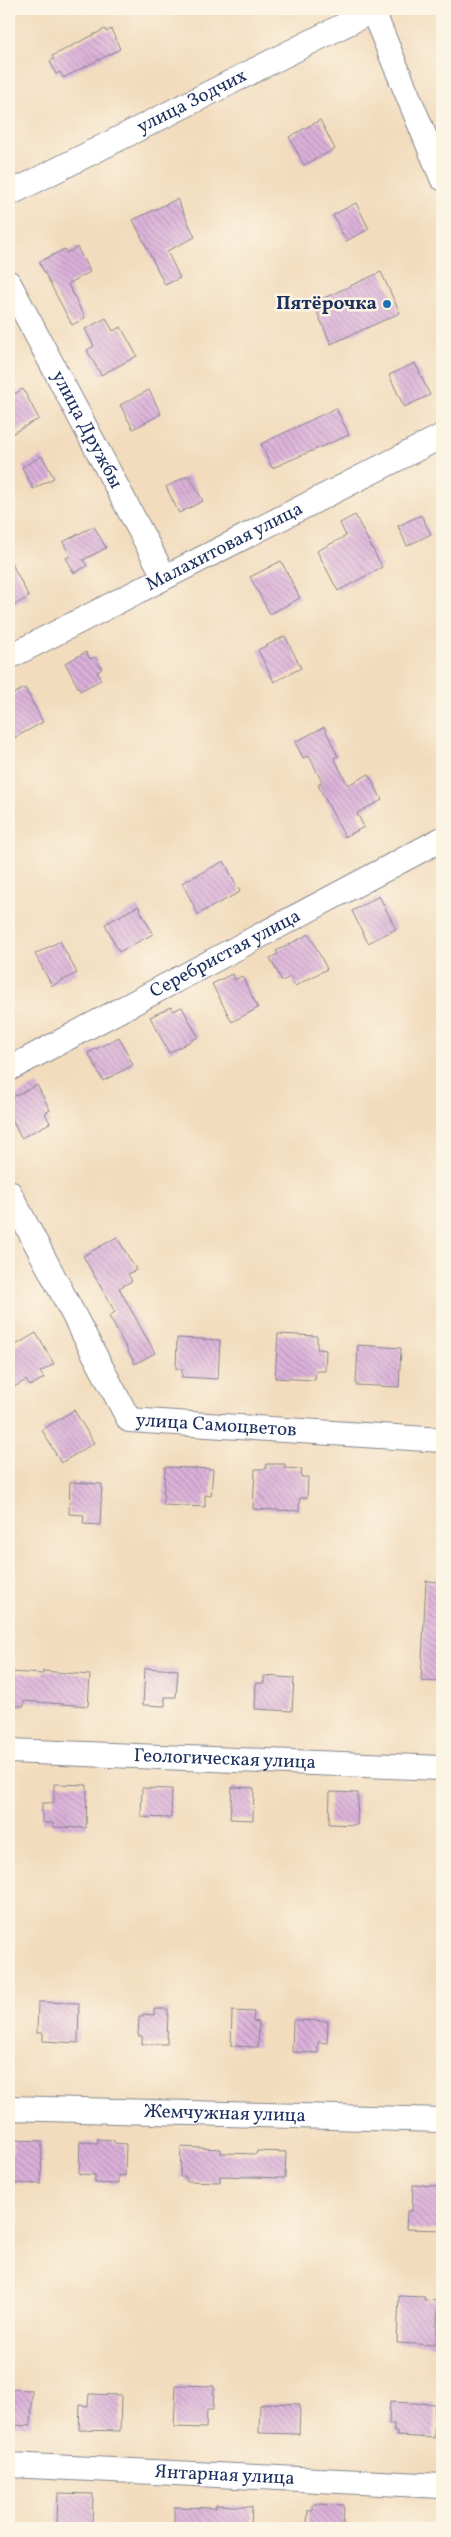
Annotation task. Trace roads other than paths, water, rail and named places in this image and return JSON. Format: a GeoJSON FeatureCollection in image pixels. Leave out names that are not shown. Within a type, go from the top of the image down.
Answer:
{"type":"FeatureCollection","features":[{"type":"Feature","properties":{"kind":"street"},"geometry":{"type":"LineString","coordinates":[[373,9],[442,178]]}},
{"type":"Feature","properties":{"kind":"street","name":"улица Зодчих"},"geometry":{"type":"LineString","coordinates":[[9,194],[373,9]]}},
{"type":"Feature","properties":{"kind":"street","name":"улица Дружбы"},"geometry":{"type":"LineString","coordinates":[[9,283],[164,576]]}},
{"type":"Feature","properties":{"kind":"street","name":"Малахитовая улица"},"geometry":{"type":"LineString","coordinates":[[9,657],[164,576],[442,436]]}},
{"type":"Feature","properties":{"kind":"street","name":"Серебристая улица"},"geometry":{"type":"LineString","coordinates":[[9,1069],[442,839]]}},
{"type":"Feature","properties":{"kind":"street","name":"улица Самоцветов"},"geometry":{"type":"LineString","coordinates":[[9,1192],[129,1420],[442,1440]]}},
{"type":"Feature","properties":{"kind":"street","name":"Геологическая улица"},"geometry":{"type":"LineString","coordinates":[[9,1751],[442,1768]]}},
{"type":"Feature","properties":{"kind":"street","name":"Жемчужная улица"},"geometry":{"type":"LineString","coordinates":[[9,2108],[442,2120]]}},
{"type":"Feature","properties":{"kind":"street","name":"Янтарная улица"},"geometry":{"type":"LineString","coordinates":[[9,2465],[442,2486]]}},
{"type":"Feature","properties":{"kind":"place","name":"Пятёрочка"},"geometry":{"type":"Point","coordinates":[387,304]}}]}
